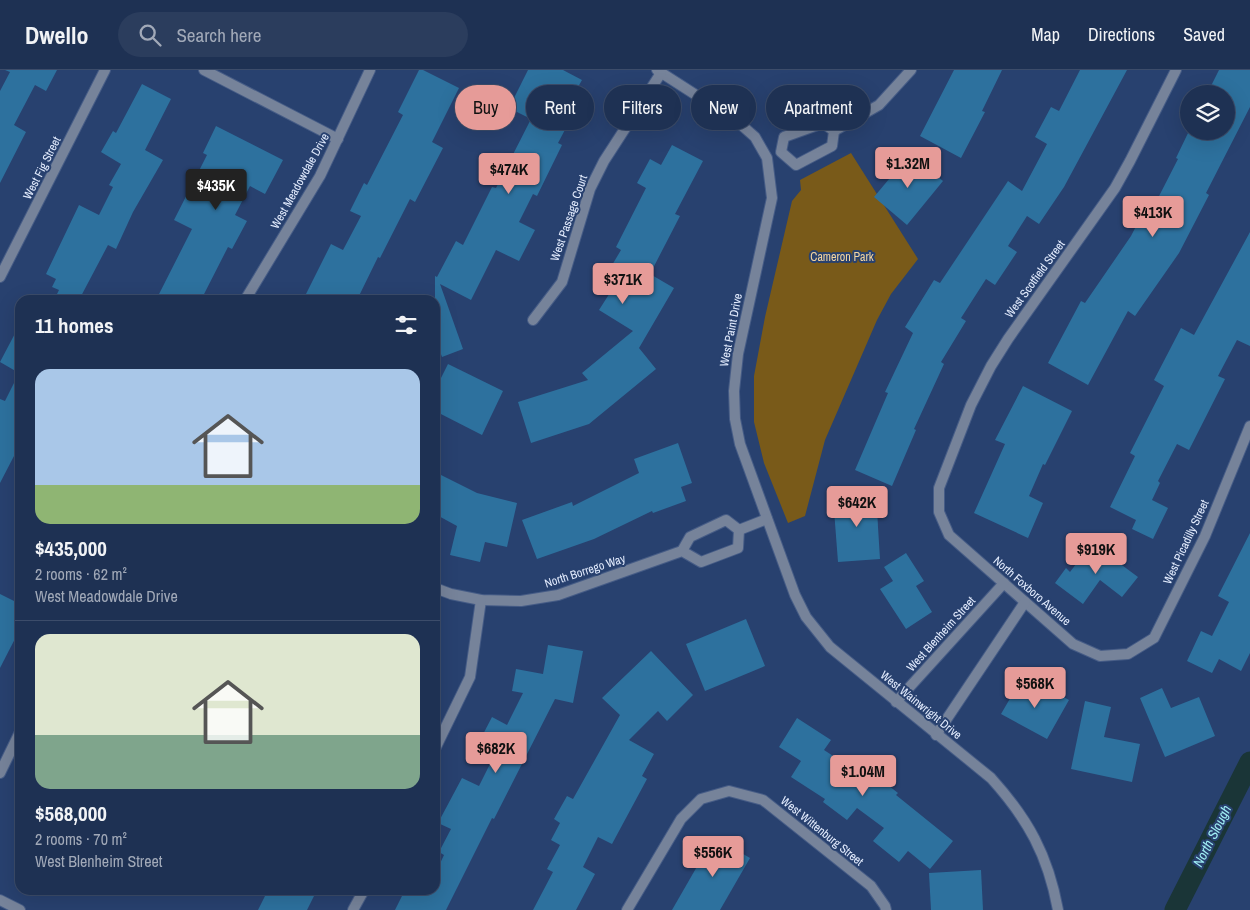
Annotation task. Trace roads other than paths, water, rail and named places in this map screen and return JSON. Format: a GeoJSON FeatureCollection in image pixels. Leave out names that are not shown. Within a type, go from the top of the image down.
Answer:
{"type":"FeatureCollection","features":[{"type":"Feature","properties":{"kind":"street","name":"West Fig Street"},"geometry":{"type":"LineString","coordinates":[[0,276],[105,70]]}},
{"type":"Feature","properties":{"kind":"street"},"geometry":{"type":"LineString","coordinates":[[204,70],[338,140]]}},
{"type":"Feature","properties":{"kind":"street","name":"West Meadowdale Drive"},"geometry":{"type":"LineString","coordinates":[[249,295],[320,176],[370,70]]}},
{"type":"Feature","properties":{"kind":"street"},"geometry":{"type":"LineString","coordinates":[[834,131],[848,125],[879,105],[911,70]]}},
{"type":"Feature","properties":{"kind":"street","name":"West Scotfield Street"},"geometry":{"type":"LineString","coordinates":[[939,512],[939,488],[971,405],[991,366],[1114,188],[1130,161],[1176,70]]}},
{"type":"Feature","properties":{"kind":"street"},"geometry":{"type":"LineString","coordinates":[[659,71],[738,122],[755,137],[767,158],[781,152]]}},
{"type":"Feature","properties":{"kind":"street","name":"West Passage Court"},"geometry":{"type":"LineString","coordinates":[[533,320],[562,282],[590,189],[604,161],[659,71]]}},
{"type":"Feature","properties":{"kind":"street"},"geometry":{"type":"LineString","coordinates":[[781,152],[784,137],[823,123],[834,131]]}},
{"type":"Feature","properties":{"kind":"street"},"geometry":{"type":"LineString","coordinates":[[781,152],[796,165],[832,146],[834,131]]}},
{"type":"Feature","properties":{"kind":"street","name":"West Paint Drive"},"geometry":{"type":"LineString","coordinates":[[767,158],[772,198],[738,354],[734,391],[735,419],[740,444],[767,519]]}},
{"type":"Feature","properties":{"kind":"street","name":"West Picadilly Street"},"geometry":{"type":"LineString","coordinates":[[1128,654],[1154,638],[1205,536],[1250,426]]}},
{"type":"Feature","properties":{"kind":"street","name":"North Foxboro Avenue"},"geometry":{"type":"LineString","coordinates":[[939,512],[948,534],[1073,644],[1100,656],[1128,654]]}},
{"type":"Feature","properties":{"kind":"street"},"geometry":{"type":"LineString","coordinates":[[682,551],[701,562],[738,548],[739,530],[767,519]]}},
{"type":"Feature","properties":{"kind":"street","name":"West Wainwright Drive"},"geometry":{"type":"LineString","coordinates":[[767,519],[795,595],[806,617],[830,647],[991,778],[1012,802],[1038,842],[1051,878],[1058,910]]}},
{"type":"Feature","properties":{"kind":"street","name":"North Borrego Way"},"geometry":{"type":"LineString","coordinates":[[440,590],[481,600],[521,601],[558,595],[682,551],[690,537],[726,520],[739,530]]}},
{"type":"Feature","properties":{"kind":"street","name":"West Blenheim Street"},"geometry":{"type":"LineString","coordinates":[[896,702],[1004,583]]}},
{"type":"Feature","properties":{"kind":"street"},"geometry":{"type":"LineString","coordinates":[[440,739],[470,676],[481,600]]}},
{"type":"Feature","properties":{"kind":"street"},"geometry":{"type":"LineString","coordinates":[[936,734],[1025,602]]}},
{"type":"Feature","properties":{"kind":"street"},"geometry":{"type":"LineString","coordinates":[[0,773],[15,742]]}},
{"type":"Feature","properties":{"kind":"street","name":"West Wittenburg Street"},"geometry":{"type":"LineString","coordinates":[[627,910],[681,819],[701,798],[730,791],[763,800],[871,886],[886,910]]}},
{"type":"Feature","properties":{"kind":"street"},"geometry":{"type":"LineString","coordinates":[[353,910],[361,895]]}},
{"type":"Feature","properties":{"kind":"street"},"geometry":{"type":"LineString","coordinates":[[0,900],[20,910]]}},
{"type":"Feature","properties":{"kind":"waterway","name":"North Slough"},"geometry":{"type":"LineString","coordinates":[[1175,910],[1250,762]]}},
{"type":"Feature","properties":{"kind":"park label","name":"Cameron Park"},"geometry":{"type":"Point","coordinates":[842,257]}}]}
